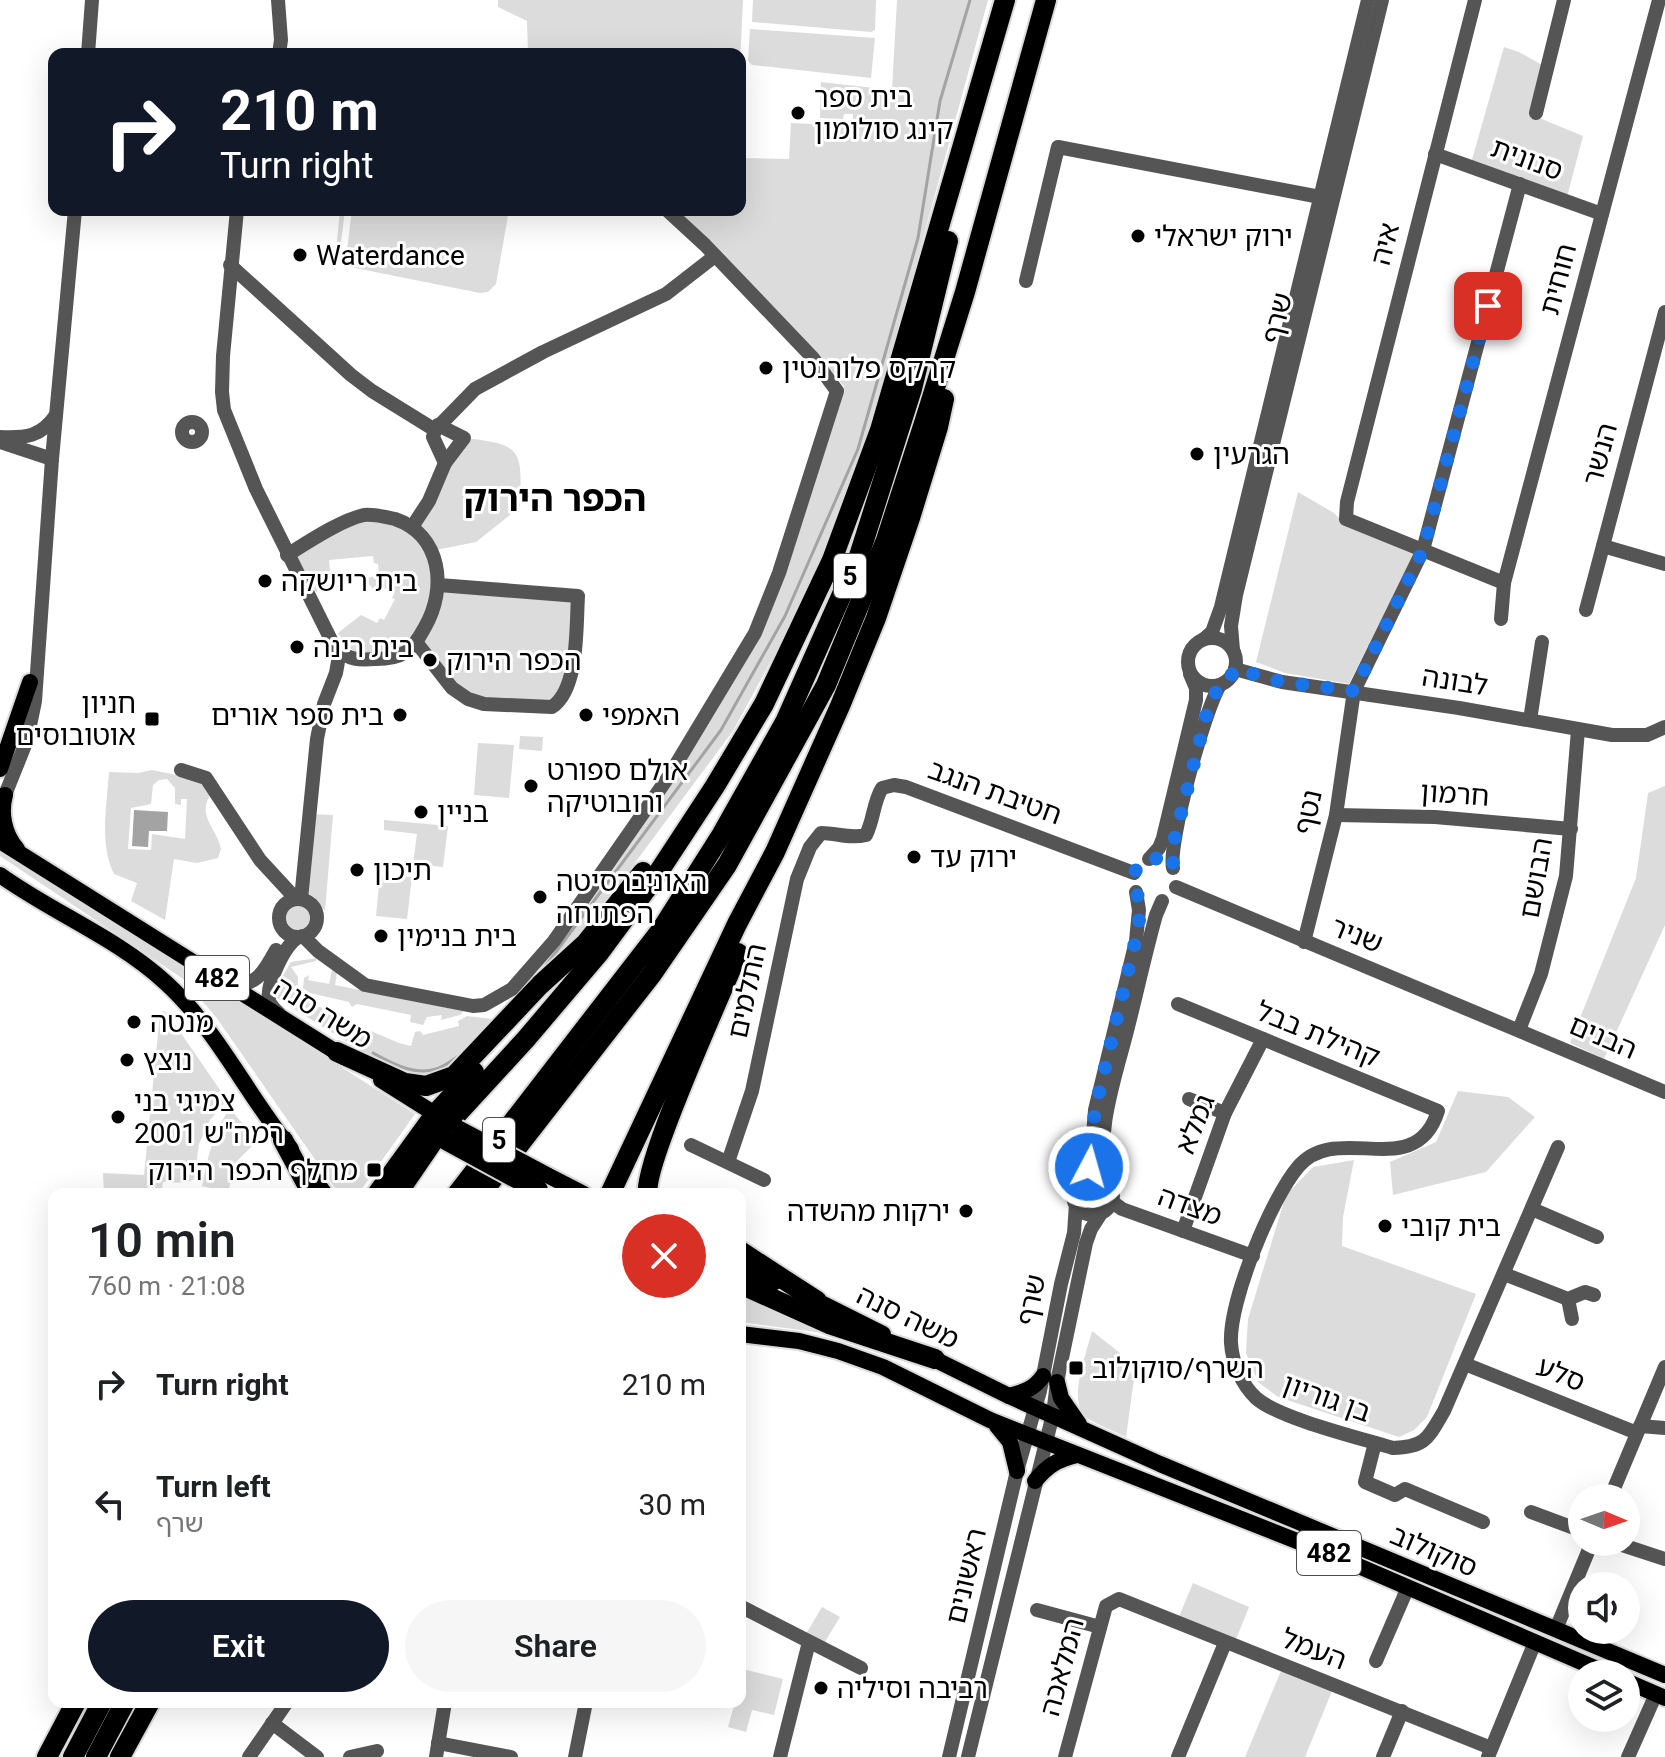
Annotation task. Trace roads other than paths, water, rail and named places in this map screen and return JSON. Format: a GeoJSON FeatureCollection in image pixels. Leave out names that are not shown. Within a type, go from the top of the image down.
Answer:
{"type":"FeatureCollection","features":[{"type":"Feature","properties":{"kind":"highway"},"geometry":{"type":"LineString","coordinates":[[381,1188],[413,1142],[445,1128],[590,963],[656,876],[764,704],[832,560],[880,430],[1006,0]]}},
{"type":"Feature","properties":{"kind":"highway","name":"5"},"geometry":{"type":"LineString","coordinates":[[462,1188],[661,930],[722,834],[785,722],[859,556],[912,389],[1006,0]]}},
{"type":"Feature","properties":{"kind":"highway","name":"5"},"geometry":{"type":"LineString","coordinates":[[486,1188],[652,974],[727,865],[826,685],[886,540],[965,292],[1046,0]]}},
{"type":"Feature","properties":{"kind":"highway"},"geometry":{"type":"LineString","coordinates":[[648,1188],[647,1179],[656,1151],[750,924],[775,852],[876,618],[938,427],[965,292]]}},
{"type":"Feature","properties":{"kind":"highway"},"geometry":{"type":"LineString","coordinates":[[401,1188],[539,1001],[715,786]]}},
{"type":"Feature","properties":{"kind":"highway"},"geometry":{"type":"LineString","coordinates":[[613,1188],[737,924],[775,852]]}},
{"type":"Feature","properties":{"kind":"highway"},"geometry":{"type":"LineString","coordinates":[[337,1052],[405,1083],[426,1086],[445,1082],[462,1070],[540,985],[585,944]]}},
{"type":"Feature","properties":{"kind":"highway"},"geometry":{"type":"LineString","coordinates":[[445,1128],[552,1187]]}},
{"type":"Feature","properties":{"kind":"highway"},"geometry":{"type":"LineString","coordinates":[[283,1140],[309,1188]]}},
{"type":"Feature","properties":{"kind":"highway"},"geometry":{"type":"LineString","coordinates":[[746,1254],[817,1301]]}},
{"type":"Feature","properties":{"kind":"highway"},"geometry":{"type":"LineString","coordinates":[[746,1287],[829,1324],[935,1359]]}},
{"type":"Feature","properties":{"kind":"highway"},"geometry":{"type":"LineString","coordinates":[[47,1757],[73,1708]]}},
{"type":"Feature","properties":{"kind":"highway"},"geometry":{"type":"LineString","coordinates":[[73,1757],[99,1708]]}},
{"type":"Feature","properties":{"kind":"highway"},"geometry":{"type":"LineString","coordinates":[[96,1757],[122,1708]]}},
{"type":"Feature","properties":{"kind":"highway"},"geometry":{"type":"LineString","coordinates":[[120,1757],[147,1708]]}},
{"type":"Feature","properties":{"kind":"main road"},"geometry":{"type":"LineString","coordinates":[[0,769],[30,682]]}},
{"type":"Feature","properties":{"kind":"main road"},"geometry":{"type":"LineString","coordinates":[[2,791],[7,832],[23,856]]}},
{"type":"Feature","properties":{"kind":"main road","name":"משה סנה"},"geometry":{"type":"LineString","coordinates":[[0,841],[337,1052],[445,1128]]}},
{"type":"Feature","properties":{"kind":"main road","name":"482"},"geometry":{"type":"LineString","coordinates":[[0,875],[139,962],[165,982],[224,1052],[283,1140],[320,1188]]}},
{"type":"Feature","properties":{"kind":"main road","name":"משה סנה"},"geometry":{"type":"LineString","coordinates":[[746,1269],[1009,1396],[1053,1414]]}},
{"type":"Feature","properties":{"kind":"main road","name":"משה סנה"},"geometry":{"type":"LineString","coordinates":[[746,1335],[799,1341],[883,1367],[990,1420],[1045,1443]]}},
{"type":"Feature","properties":{"kind":"main road"},"geometry":{"type":"LineString","coordinates":[[1009,1396],[1028,1391],[1050,1379],[1082,1429]]}},
{"type":"Feature","properties":{"kind":"main road","name":"סוקולוב"},"geometry":{"type":"LineString","coordinates":[[1053,1414],[1082,1429],[1665,1675]]}},
{"type":"Feature","properties":{"kind":"main road"},"geometry":{"type":"LineString","coordinates":[[990,1420],[1010,1442],[1017,1471]]}},
{"type":"Feature","properties":{"kind":"main road","name":"סוקולוב"},"geometry":{"type":"LineString","coordinates":[[1045,1443],[1331,1554],[1577,1660]]}},
{"type":"Feature","properties":{"kind":"main road"},"geometry":{"type":"LineString","coordinates":[[1035,1481],[1047,1466],[1077,1455]]}},
{"type":"Feature","properties":{"kind":"main road"},"geometry":{"type":"LineString","coordinates":[[1640,1687],[1660,1696]]}},
{"type":"Feature","properties":{"kind":"street"},"geometry":{"type":"LineString","coordinates":[[88,48],[92,0]]}},
{"type":"Feature","properties":{"kind":"street"},"geometry":{"type":"LineString","coordinates":[[278,0],[280,48]]}},
{"type":"Feature","properties":{"kind":"street","name":"שרף"},"geometry":{"type":"LineString","coordinates":[[1204,639],[1212,632],[1221,607],[1368,0]]}},
{"type":"Feature","properties":{"kind":"street","name":"שרף"},"geometry":{"type":"LineString","coordinates":[[1233,650],[1231,626],[1236,595],[1382,0]]}},
{"type":"Feature","properties":{"kind":"street","name":"איה"},"geometry":{"type":"LineString","coordinates":[[1423,550],[1346,519],[1347,502],[1475,0]]}},
{"type":"Feature","properties":{"kind":"street"},"geometry":{"type":"LineString","coordinates":[[1536,113],[1564,0]]}},
{"type":"Feature","properties":{"kind":"street","name":"חוחית"},"geometry":{"type":"LineString","coordinates":[[1501,619],[1504,583],[1659,0]]}},
{"type":"Feature","properties":{"kind":"street"},"geometry":{"type":"LineString","coordinates":[[1026,281],[1058,147],[1320,197]]}},
{"type":"Feature","properties":{"kind":"street","name":"סנונית"},"geometry":{"type":"LineString","coordinates":[[1435,154],[1602,214]]}},
{"type":"Feature","properties":{"kind":"street","name":"נטף"},"geometry":{"type":"LineString","coordinates":[[1304,942],[1336,815],[1354,691],[1423,550],[1520,184]]}},
{"type":"Feature","properties":{"kind":"street"},"geometry":{"type":"LineString","coordinates":[[2,791],[19,763],[32,722],[74,216]]}},
{"type":"Feature","properties":{"kind":"street"},"geometry":{"type":"LineString","coordinates":[[236,216],[223,356],[224,410],[287,555],[344,656],[362,660],[407,652],[430,617],[439,585],[432,550],[412,527],[391,518],[364,515],[287,555]]}},
{"type":"Feature","properties":{"kind":"street"},"geometry":{"type":"LineString","coordinates":[[306,933],[318,951],[365,985],[473,1006],[484,1005],[512,989],[554,941],[669,776],[755,633],[779,573],[837,391],[812,357],[673,216]]}},
{"type":"Feature","properties":{"kind":"street"},"geometry":{"type":"LineString","coordinates":[[445,463],[433,437],[437,428],[475,389],[543,352],[666,294],[715,256]]}},
{"type":"Feature","properties":{"kind":"street"},"geometry":{"type":"LineString","coordinates":[[230,265],[372,391],[437,428],[464,438],[445,463],[429,501],[412,527]]}},
{"type":"Feature","properties":{"kind":"street","name":"הנשר"},"geometry":{"type":"LineString","coordinates":[[1586,610],[1665,312]]}},
{"type":"Feature","properties":{"kind":"street"},"geometry":{"type":"LineString","coordinates":[[203,427],[224,410]]}},
{"type":"Feature","properties":{"kind":"street"},"geometry":{"type":"LineString","coordinates":[[0,439],[40,433],[56,414]]}},
{"type":"Feature","properties":{"kind":"street"},"geometry":{"type":"LineString","coordinates":[[0,439],[52,459]]}},
{"type":"Feature","properties":{"kind":"street"},"geometry":{"type":"LineString","coordinates":[[1603,546],[1665,564]]}},
{"type":"Feature","properties":{"kind":"street"},"geometry":{"type":"LineString","coordinates":[[1423,550],[1504,583]]}},
{"type":"Feature","properties":{"kind":"street"},"geometry":{"type":"LineString","coordinates":[[416,642],[452,688],[478,703],[552,707],[571,679],[578,596],[439,585]]}},
{"type":"Feature","properties":{"kind":"street"},"geometry":{"type":"LineString","coordinates":[[2,791],[21,731],[42,598]]}},
{"type":"Feature","properties":{"kind":"street"},"geometry":{"type":"LineString","coordinates":[[1190,674],[1201,684],[1220,685],[1228,681],[1235,669],[1233,650],[1224,641],[1204,639],[1189,653],[1188,667],[1190,674],[1196,688],[1196,700],[1163,838],[1159,848],[1134,873],[1139,910],[1136,941],[1095,1110],[1091,1160],[1076,1188],[1076,1204],[1088,1217],[1100,1215],[1111,1201],[1104,1148],[1108,1111],[1156,915],[1162,901],[1176,887],[1173,845],[1206,715],[1220,685]]}},
{"type":"Feature","properties":{"kind":"street"},"geometry":{"type":"LineString","coordinates":[[1530,720],[1542,642]]}},
{"type":"Feature","properties":{"kind":"street"},"geometry":{"type":"LineString","coordinates":[[225,983],[238,986],[259,978],[277,949],[282,933],[279,916],[293,901],[317,739],[324,704],[336,673],[337,648]]}},
{"type":"Feature","properties":{"kind":"street","name":"לבונה"},"geometry":{"type":"LineString","coordinates":[[1235,669],[1282,682],[1354,691],[1612,735],[1647,735],[1665,727]]}},
{"type":"Feature","properties":{"kind":"street","name":"הבושם"},"geometry":{"type":"LineString","coordinates":[[1519,1030],[1541,974],[1566,876],[1578,730]]}},
{"type":"Feature","properties":{"kind":"street"},"geometry":{"type":"LineString","coordinates":[[181,770],[206,778],[293,901],[314,907],[317,913],[306,933],[293,940],[268,988],[270,1005],[283,1019]]}},
{"type":"Feature","properties":{"kind":"street","name":"חטיבת הנגב"},"geometry":{"type":"LineString","coordinates":[[821,833],[840,833],[853,838],[866,835],[872,823],[875,800],[882,788],[894,785],[1134,873]]}},
{"type":"Feature","properties":{"kind":"street","name":"חרמון"},"geometry":{"type":"LineString","coordinates":[[1336,815],[1435,817],[1571,829]]}},
{"type":"Feature","properties":{"kind":"street","name":"התלמים"},"geometry":{"type":"LineString","coordinates":[[728,1162],[752,1091],[797,879],[810,847],[821,833]]}},
{"type":"Feature","properties":{"kind":"street"},"geometry":{"type":"LineString","coordinates":[[1149,859],[1164,860],[1173,868]]}},
{"type":"Feature","properties":{"kind":"street","name":"שניר"},"geometry":{"type":"LineString","coordinates":[[1176,887],[1519,1030]]}},
{"type":"Feature","properties":{"kind":"street"},"geometry":{"type":"LineString","coordinates":[[1136,892],[1147,901],[1162,901]]}},
{"type":"Feature","properties":{"kind":"street"},"geometry":{"type":"LineString","coordinates":[[281,927],[289,934],[306,933],[316,937],[331,961]]}},
{"type":"Feature","properties":{"kind":"street"},"geometry":{"type":"LineString","coordinates":[[284,955],[302,950],[318,951]]}},
{"type":"Feature","properties":{"kind":"street","name":"קהילת בבל"},"geometry":{"type":"LineString","coordinates":[[1178,1004],[1438,1111]]}},
{"type":"Feature","properties":{"kind":"street","name":"הבנים"},"geometry":{"type":"LineString","coordinates":[[1519,1030],[1665,1092]]}},
{"type":"Feature","properties":{"kind":"street","name":"גמלא"},"geometry":{"type":"LineString","coordinates":[[1183,1231],[1225,1113],[1263,1039]]}},
{"type":"Feature","properties":{"kind":"street"},"geometry":{"type":"LineString","coordinates":[[1189,1099],[1225,1113]]}},
{"type":"Feature","properties":{"kind":"street","name":"בן גוריון"},"geometry":{"type":"LineString","coordinates":[[1438,1111],[1433,1128],[1421,1142],[1395,1149],[1363,1147],[1327,1150],[1301,1163],[1281,1189],[1253,1256],[1237,1307],[1231,1343],[1241,1381],[1256,1399],[1278,1411],[1393,1448],[1413,1448],[1429,1437],[1465,1364],[1558,1147]]}},
{"type":"Feature","properties":{"kind":"street"},"geometry":{"type":"LineString","coordinates":[[691,1145],[764,1180]]}},
{"type":"Feature","properties":{"kind":"street"},"geometry":{"type":"LineString","coordinates":[[1084,1177],[1100,1175],[1109,1181]]}},
{"type":"Feature","properties":{"kind":"street","name":"מצדה"},"geometry":{"type":"LineString","coordinates":[[1111,1201],[1122,1209],[1253,1256]]}},
{"type":"Feature","properties":{"kind":"street","name":"שרף"},"geometry":{"type":"LineString","coordinates":[[1053,1414],[1050,1379],[1061,1284],[1074,1233],[1076,1204]]}},
{"type":"Feature","properties":{"kind":"street"},"geometry":{"type":"LineString","coordinates":[[1532,1209],[1597,1237]]}},
{"type":"Feature","properties":{"kind":"street","name":"שרף"},"geometry":{"type":"LineString","coordinates":[[1035,1407],[1050,1379],[1086,1243],[1100,1215]]}},
{"type":"Feature","properties":{"kind":"street"},"geometry":{"type":"LineString","coordinates":[[1504,1274],[1568,1299],[1585,1292],[1594,1295]]}},
{"type":"Feature","properties":{"kind":"street"},"geometry":{"type":"LineString","coordinates":[[1568,1299],[1572,1319]]}},
{"type":"Feature","properties":{"kind":"street","name":"סלע"},"geometry":{"type":"LineString","coordinates":[[1465,1364],[1639,1430],[1665,1428]]}},
{"type":"Feature","properties":{"kind":"street"},"geometry":{"type":"LineString","coordinates":[[1616,1484],[1665,1367]]}},
{"type":"Feature","properties":{"kind":"street","name":"ראשונים"},"geometry":{"type":"LineString","coordinates":[[949,1757],[1035,1407]]}},
{"type":"Feature","properties":{"kind":"street","name":"ראשונים"},"geometry":{"type":"LineString","coordinates":[[968,1757],[1053,1414]]}},
{"type":"Feature","properties":{"kind":"street"},"geometry":{"type":"LineString","coordinates":[[1375,1443],[1365,1482],[1395,1495],[1405,1489],[1483,1522]]}},
{"type":"Feature","properties":{"kind":"street"},"geometry":{"type":"LineString","coordinates":[[1531,1512],[1568,1526]]}},
{"type":"Feature","properties":{"kind":"street"},"geometry":{"type":"LineString","coordinates":[[1640,1551],[1665,1559]]}},
{"type":"Feature","properties":{"kind":"street"},"geometry":{"type":"LineString","coordinates":[[1556,1629],[1586,1556]]}},
{"type":"Feature","properties":{"kind":"street"},"geometry":{"type":"LineString","coordinates":[[1376,1661],[1408,1587]]}},
{"type":"Feature","properties":{"kind":"street","name":"המלאכה"},"geometry":{"type":"LineString","coordinates":[[1065,1757],[1106,1606],[1119,1599]]}},
{"type":"Feature","properties":{"kind":"street","name":"העמל"},"geometry":{"type":"LineString","coordinates":[[1119,1599],[1402,1711],[1489,1753]]}},
{"type":"Feature","properties":{"kind":"street"},"geometry":{"type":"LineString","coordinates":[[746,1609],[861,1668]]}},
{"type":"Feature","properties":{"kind":"street"},"geometry":{"type":"LineString","coordinates":[[1037,1610],[1100,1627]]}},
{"type":"Feature","properties":{"kind":"street"},"geometry":{"type":"LineString","coordinates":[[780,1757],[809,1642]]}},
{"type":"Feature","properties":{"kind":"street"},"geometry":{"type":"LineString","coordinates":[[1489,1753],[1535,1642]]}},
{"type":"Feature","properties":{"kind":"street"},"geometry":{"type":"LineString","coordinates":[[1178,1757],[1225,1643]]}},
{"type":"Feature","properties":{"kind":"street"},"geometry":{"type":"LineString","coordinates":[[1628,1757],[1660,1696]]}},
{"type":"Feature","properties":{"kind":"street"},"geometry":{"type":"LineString","coordinates":[[249,1757],[283,1708]]}},
{"type":"Feature","properties":{"kind":"street"},"geometry":{"type":"LineString","coordinates":[[444,1708],[437,1750],[511,1757]]}},
{"type":"Feature","properties":{"kind":"street"},"geometry":{"type":"LineString","coordinates":[[575,1757],[585,1708]]}},
{"type":"Feature","properties":{"kind":"street"},"geometry":{"type":"LineString","coordinates":[[1383,1757],[1402,1711]]}},
{"type":"Feature","properties":{"kind":"street"},"geometry":{"type":"LineString","coordinates":[[272,1723],[317,1757]]}},
{"type":"Feature","properties":{"kind":"street"},"geometry":{"type":"LineString","coordinates":[[350,1757],[377,1751]]}},
{"type":"Feature","properties":{"kind":"waterway"},"geometry":{"type":"LineString","coordinates":[[544,968],[721,730],[785,616],[858,449],[918,238],[940,101],[970,0]]}},
{"type":"Feature","properties":{"kind":"waterway"},"geometry":{"type":"LineString","coordinates":[[373,1053],[403,1067],[428,1071],[440,1068],[465,1052]]}},
{"type":"Feature","properties":{"kind":"place","name":"בית ספר קינג סולומון"},"geometry":{"type":"Point","coordinates":[798,113]}},
{"type":"Feature","properties":{"kind":"place","name":"ירוק ישראלי"},"geometry":{"type":"Point","coordinates":[1138,236]}},
{"type":"Feature","properties":{"kind":"place","name":"Waterdance"},"geometry":{"type":"Point","coordinates":[300,255]}},
{"type":"Feature","properties":{"kind":"place","name":"קרקס פלורנטין"},"geometry":{"type":"Point","coordinates":[766,368]}},
{"type":"Feature","properties":{"kind":"place","name":"הגרעין"},"geometry":{"type":"Point","coordinates":[1197,454]}},
{"type":"Feature","properties":{"kind":"place","name":"בית ריושקה"},"geometry":{"type":"Point","coordinates":[265,581]}},
{"type":"Feature","properties":{"kind":"place","name":"בית רינה"},"geometry":{"type":"Point","coordinates":[297,647]}},
{"type":"Feature","properties":{"kind":"place","name":"הכפר הירוק"},"geometry":{"type":"Point","coordinates":[430,660]}},
{"type":"Feature","properties":{"kind":"place","name":"בית ספר אורים"},"geometry":{"type":"Point","coordinates":[400,715]}},
{"type":"Feature","properties":{"kind":"place","name":"האמפי"},"geometry":{"type":"Point","coordinates":[586,715]}},
{"type":"Feature","properties":{"kind":"place","name":"חניון אוטובוסים"},"geometry":{"type":"Point","coordinates":[152,719]}},
{"type":"Feature","properties":{"kind":"place","name":"אולם ספורט ורובוטיקה"},"geometry":{"type":"Point","coordinates":[531,786]}},
{"type":"Feature","properties":{"kind":"place","name":"בניין"},"geometry":{"type":"Point","coordinates":[421,812]}},
{"type":"Feature","properties":{"kind":"place","name":"ירוק עד"},"geometry":{"type":"Point","coordinates":[914,857]}},
{"type":"Feature","properties":{"kind":"place","name":"תיכון"},"geometry":{"type":"Point","coordinates":[357,870]}},
{"type":"Feature","properties":{"kind":"place","name":"האוניברסיטה הפתוחה"},"geometry":{"type":"Point","coordinates":[540,897]}},
{"type":"Feature","properties":{"kind":"place","name":"בית בנימין"},"geometry":{"type":"Point","coordinates":[381,936]}},
{"type":"Feature","properties":{"kind":"place","name":"מנטה"},"geometry":{"type":"Point","coordinates":[134,1022]}},
{"type":"Feature","properties":{"kind":"place","name":"נוצץ"},"geometry":{"type":"Point","coordinates":[127,1060]}},
{"type":"Feature","properties":{"kind":"place","name":"צמיגי בני 2001 רמה\"ש"},"geometry":{"type":"Point","coordinates":[118,1117]}},
{"type":"Feature","properties":{"kind":"place","name":"מחלף הכפר הירוק"},"geometry":{"type":"Point","coordinates":[374,1170]}},
{"type":"Feature","properties":{"kind":"place","name":"ירקות מהשדה"},"geometry":{"type":"Point","coordinates":[966,1211]}},
{"type":"Feature","properties":{"kind":"place","name":"בית קובי"},"geometry":{"type":"Point","coordinates":[1385,1226]}},
{"type":"Feature","properties":{"kind":"place","name":"השרף/סוקולוב"},"geometry":{"type":"Point","coordinates":[1076,1368]}},
{"type":"Feature","properties":{"kind":"place","name":"רביבה וסיליה"},"geometry":{"type":"Point","coordinates":[821,1688]}},
{"type":"Feature","properties":{"kind":"district","name":"הכפר הירוק"},"geometry":{"type":"Point","coordinates":[555,499]}}]}
